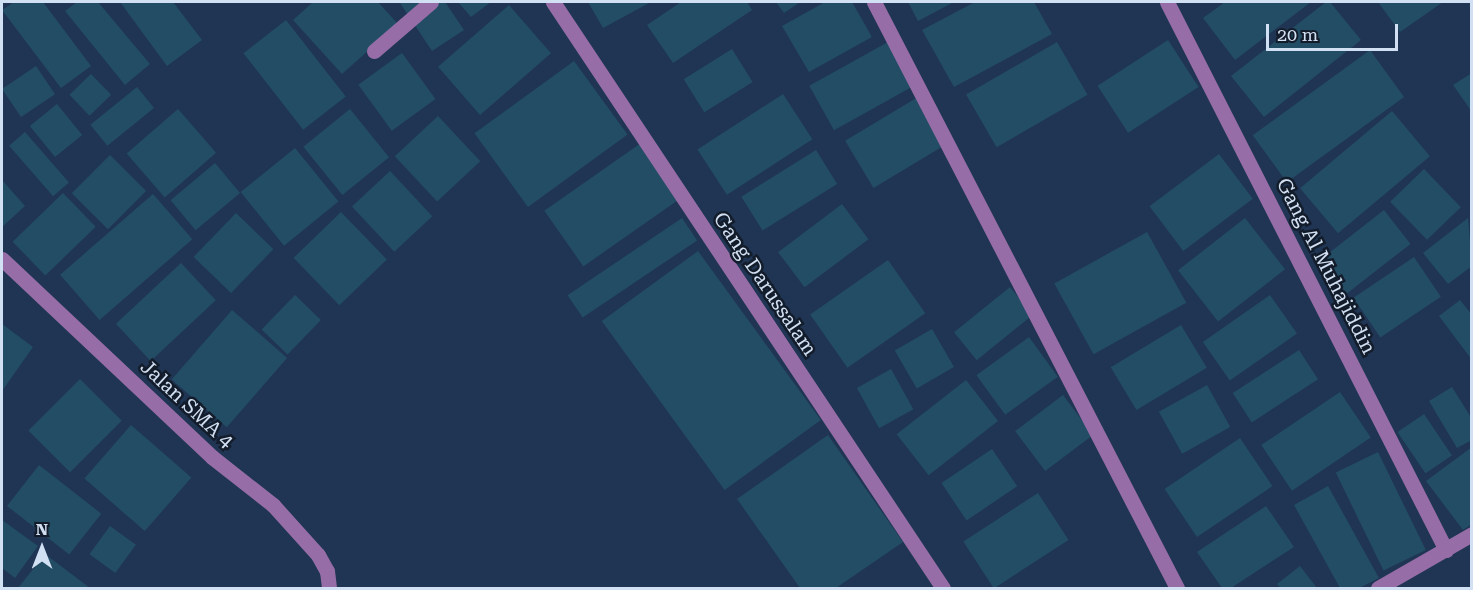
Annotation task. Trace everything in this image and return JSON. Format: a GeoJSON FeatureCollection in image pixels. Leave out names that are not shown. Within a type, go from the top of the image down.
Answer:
{"type":"FeatureCollection","features":[{"type":"Feature","properties":{"kind":"street"},"geometry":{"type":"LineString","coordinates":[[374,51],[431,2]]}},
{"type":"Feature","properties":{"kind":"street","name":"Gang Darussalam"},"geometry":{"type":"LineString","coordinates":[[553,2],[943,588]]}},
{"type":"Feature","properties":{"kind":"street"},"geometry":{"type":"LineString","coordinates":[[874,2],[1177,588]]}},
{"type":"Feature","properties":{"kind":"street","name":"Gang Al Muhajiddin"},"geometry":{"type":"LineString","coordinates":[[1167,2],[1446,550]]}},
{"type":"Feature","properties":{"kind":"street","name":"Jalan SMA 4"},"geometry":{"type":"LineString","coordinates":[[2,259],[212,457],[273,504],[318,555],[327,571],[329,588]]}},
{"type":"Feature","properties":{"kind":"street"},"geometry":{"type":"LineString","coordinates":[[1378,588],[1472,534]]}},
{"type":"Feature","properties":{"kind":"building"},"geometry":{"type":"Polygon","coordinates":[[[14,2],[43,2],[91,66],[61,88],[2,10],[14,2]]]}},
{"type":"Feature","properties":{"kind":"building"},"geometry":{"type":"Polygon","coordinates":[[[77,2],[98,2],[150,64],[125,85],[65,11],[77,2]]]}},
{"type":"Feature","properties":{"kind":"building"},"geometry":{"type":"Polygon","coordinates":[[[120,2],[173,2],[202,40],[167,66],[120,2]]]}},
{"type":"Feature","properties":{"kind":"building"},"geometry":{"type":"Polygon","coordinates":[[[313,2],[378,2],[398,24],[342,74],[293,20],[313,2]]]}},
{"type":"Feature","properties":{"kind":"building"},"geometry":{"type":"Polygon","coordinates":[[[445,2],[464,30],[432,51],[400,3],[445,2]]]}},
{"type":"Feature","properties":{"kind":"building"},"geometry":{"type":"Polygon","coordinates":[[[458,2],[491,2],[471,17],[458,2]]]}},
{"type":"Feature","properties":{"kind":"building"},"geometry":{"type":"Polygon","coordinates":[[[588,2],[651,2],[603,28],[588,2]]]}},
{"type":"Feature","properties":{"kind":"building"},"geometry":{"type":"Polygon","coordinates":[[[681,2],[747,2],[752,10],[673,63],[647,25],[681,2]]]}},
{"type":"Feature","properties":{"kind":"building"},"geometry":{"type":"Polygon","coordinates":[[[776,2],[800,2],[784,13],[776,2]]]}},
{"type":"Feature","properties":{"kind":"building"},"geometry":{"type":"Polygon","coordinates":[[[825,2],[852,2],[872,37],[809,72],[782,26],[825,2]]]}},
{"type":"Feature","properties":{"kind":"building"},"geometry":{"type":"Polygon","coordinates":[[[908,2],[954,2],[918,21],[908,2]]]}},
{"type":"Feature","properties":{"kind":"building"},"geometry":{"type":"Polygon","coordinates":[[[975,2],[1034,2],[1052,34],[954,87],[922,30],[975,2]]]}},
{"type":"Feature","properties":{"kind":"building"},"geometry":{"type":"Polygon","coordinates":[[[1225,2],[1311,2],[1235,60],[1203,18],[1225,2]]]}},
{"type":"Feature","properties":{"kind":"building"},"geometry":{"type":"Polygon","coordinates":[[[1326,2],[1330,2],[1361,40],[1264,117],[1231,76],[1326,2]]]}},
{"type":"Feature","properties":{"kind":"building"},"geometry":{"type":"Polygon","coordinates":[[[1378,2],[1443,2],[1400,32],[1378,2]]]}},
{"type":"Feature","properties":{"kind":"building"},"geometry":{"type":"Polygon","coordinates":[[[509,5],[551,53],[480,115],[438,67],[509,5]]]}},
{"type":"Feature","properties":{"kind":"building"},"geometry":{"type":"Polygon","coordinates":[[[286,20],[346,96],[303,130],[243,53],[286,20]]]}},
{"type":"Feature","properties":{"kind":"building"},"geometry":{"type":"Polygon","coordinates":[[[1168,40],[1198,87],[1128,133],[1098,86],[1168,40]]]}},
{"type":"Feature","properties":{"kind":"building"},"geometry":{"type":"Polygon","coordinates":[[[888,42],[913,87],[834,130],[809,86],[888,42]]]}},
{"type":"Feature","properties":{"kind":"building"},"geometry":{"type":"Polygon","coordinates":[[[1057,42],[1088,95],[997,147],[966,94],[1057,42]]]}},
{"type":"Feature","properties":{"kind":"building"},"geometry":{"type":"Polygon","coordinates":[[[732,49],[753,82],[704,112],[684,79],[732,49]]]}},
{"type":"Feature","properties":{"kind":"building"},"geometry":{"type":"Polygon","coordinates":[[[1370,50],[1404,97],[1287,182],[1253,135],[1370,50]]]}},
{"type":"Feature","properties":{"kind":"building"},"geometry":{"type":"Polygon","coordinates":[[[402,53],[436,99],[392,131],[358,85],[402,53]]]}},
{"type":"Feature","properties":{"kind":"building"},"geometry":{"type":"Polygon","coordinates":[[[574,61],[627,135],[528,207],[474,133],[574,61]]]}},
{"type":"Feature","properties":{"kind":"building"},"geometry":{"type":"Polygon","coordinates":[[[36,66],[55,94],[21,117],[2,89],[36,66]]]}},
{"type":"Feature","properties":{"kind":"building"},"geometry":{"type":"Polygon","coordinates":[[[1472,73],[1472,112],[1453,85],[1472,73]]]}},
{"type":"Feature","properties":{"kind":"building"},"geometry":{"type":"Polygon","coordinates":[[[91,74],[111,95],[90,116],[69,95],[91,74]]]}},
{"type":"Feature","properties":{"kind":"building"},"geometry":{"type":"Polygon","coordinates":[[[137,87],[154,108],[107,146],[90,125],[137,87]]]}},
{"type":"Feature","properties":{"kind":"building"},"geometry":{"type":"Polygon","coordinates":[[[783,94],[812,139],[727,195],[697,150],[783,94]]]}},
{"type":"Feature","properties":{"kind":"building"},"geometry":{"type":"Polygon","coordinates":[[[918,97],[946,144],[873,188],[845,141],[918,97]]]}},
{"type":"Feature","properties":{"kind":"building"},"geometry":{"type":"Polygon","coordinates":[[[57,104],[82,135],[55,157],[30,126],[57,104]]]}},
{"type":"Feature","properties":{"kind":"building"},"geometry":{"type":"Polygon","coordinates":[[[178,109],[216,153],[165,197],[127,154],[178,109]]]}},
{"type":"Feature","properties":{"kind":"building"},"geometry":{"type":"Polygon","coordinates":[[[350,109],[389,157],[342,195],[303,147],[350,109]]]}},
{"type":"Feature","properties":{"kind":"building"},"geometry":{"type":"Polygon","coordinates":[[[1392,111],[1430,156],[1338,233],[1300,188],[1392,111]]]}},
{"type":"Feature","properties":{"kind":"building"},"geometry":{"type":"Polygon","coordinates":[[[438,116],[480,161],[437,202],[395,156],[438,116]]]}},
{"type":"Feature","properties":{"kind":"building"},"geometry":{"type":"Polygon","coordinates":[[[25,132],[69,183],[53,196],[9,146],[25,132]]]}},
{"type":"Feature","properties":{"kind":"building"},"geometry":{"type":"Polygon","coordinates":[[[641,143],[680,199],[583,266],[544,211],[641,143]]]}},
{"type":"Feature","properties":{"kind":"building"},"geometry":{"type":"Polygon","coordinates":[[[295,148],[338,202],[284,246],[241,192],[295,148]]]}},
{"type":"Feature","properties":{"kind":"building"},"geometry":{"type":"Polygon","coordinates":[[[816,150],[837,184],[763,231],[741,197],[816,150]]]}},
{"type":"Feature","properties":{"kind":"building"},"geometry":{"type":"Polygon","coordinates":[[[1219,154],[1253,199],[1183,251],[1150,206],[1219,154]]]}},
{"type":"Feature","properties":{"kind":"building"},"geometry":{"type":"Polygon","coordinates":[[[110,155],[146,191],[108,229],[72,193],[110,155]]]}},
{"type":"Feature","properties":{"kind":"building"},"geometry":{"type":"Polygon","coordinates":[[[215,163],[240,193],[196,230],[171,200],[215,163]]]}},
{"type":"Feature","properties":{"kind":"building"},"geometry":{"type":"Polygon","coordinates":[[[1424,169],[1461,207],[1427,240],[1390,202],[1424,169]]]}},
{"type":"Feature","properties":{"kind":"building"},"geometry":{"type":"Polygon","coordinates":[[[390,171],[432,216],[394,252],[352,206],[390,171]]]}},
{"type":"Feature","properties":{"kind":"building"},"geometry":{"type":"Polygon","coordinates":[[[2,180],[25,206],[2,227],[2,180]]]}},
{"type":"Feature","properties":{"kind":"building"},"geometry":{"type":"Polygon","coordinates":[[[63,193],[96,227],[45,275],[13,242],[63,193]]]}},
{"type":"Feature","properties":{"kind":"building"},"geometry":{"type":"Polygon","coordinates":[[[153,194],[192,239],[100,320],[60,275],[153,194]]]}},
{"type":"Feature","properties":{"kind":"building"},"geometry":{"type":"Polygon","coordinates":[[[842,204],[868,239],[805,287],[778,252],[842,204]]]}},
{"type":"Feature","properties":{"kind":"building"},"geometry":{"type":"Polygon","coordinates":[[[1384,210],[1410,244],[1344,296],[1318,262],[1384,210]]]}},
{"type":"Feature","properties":{"kind":"building"},"geometry":{"type":"Polygon","coordinates":[[[341,212],[387,259],[339,305],[294,258],[341,212]]]}},
{"type":"Feature","properties":{"kind":"building"},"geometry":{"type":"Polygon","coordinates":[[[236,213],[273,249],[231,293],[194,257],[236,213]]]}},
{"type":"Feature","properties":{"kind":"building"},"geometry":{"type":"Polygon","coordinates":[[[682,218],[697,240],[583,318],[568,295],[682,218]]]}},
{"type":"Feature","properties":{"kind":"building"},"geometry":{"type":"Polygon","coordinates":[[[1245,218],[1285,269],[1218,322],[1178,270],[1245,218]]]}},
{"type":"Feature","properties":{"kind":"building"},"geometry":{"type":"Polygon","coordinates":[[[1468,218],[1472,266],[1448,284],[1423,253],[1468,218]]]}},
{"type":"Feature","properties":{"kind":"building"},"geometry":{"type":"Polygon","coordinates":[[[1147,232],[1186,303],[1094,354],[1054,283],[1147,232]]]}},
{"type":"Feature","properties":{"kind":"building"},"geometry":{"type":"Polygon","coordinates":[[[698,251],[821,420],[725,490],[602,321],[698,251]]]}},
{"type":"Feature","properties":{"kind":"building"},"geometry":{"type":"Polygon","coordinates":[[[1414,257],[1441,297],[1380,338],[1353,298],[1414,257]]]}},
{"type":"Feature","properties":{"kind":"building"},"geometry":{"type":"Polygon","coordinates":[[[888,260],[925,313],[847,368],[810,314],[888,260]]]}},
{"type":"Feature","properties":{"kind":"building"},"geometry":{"type":"Polygon","coordinates":[[[181,263],[216,300],[151,361],[116,324],[181,263]]]}},
{"type":"Feature","properties":{"kind":"building"},"geometry":{"type":"Polygon","coordinates":[[[1010,287],[1033,315],[977,360],[954,332],[1010,287]]]}},
{"type":"Feature","properties":{"kind":"building"},"geometry":{"type":"Polygon","coordinates":[[[295,295],[321,320],[288,355],[262,330],[295,295]]]}},
{"type":"Feature","properties":{"kind":"building"},"geometry":{"type":"Polygon","coordinates":[[[1270,295],[1297,334],[1230,381],[1203,342],[1270,295]]]}},
{"type":"Feature","properties":{"kind":"building"},"geometry":{"type":"Polygon","coordinates":[[[1460,300],[1472,315],[1472,360],[1439,316],[1460,300]]]}},
{"type":"Feature","properties":{"kind":"building"},"geometry":{"type":"Polygon","coordinates":[[[232,310],[287,358],[227,427],[172,379],[232,310]]]}},
{"type":"Feature","properties":{"kind":"building"},"geometry":{"type":"Polygon","coordinates":[[[2,324],[33,347],[2,391],[2,324]]]}},
{"type":"Feature","properties":{"kind":"building"},"geometry":{"type":"Polygon","coordinates":[[[1181,325],[1207,368],[1136,410],[1111,367],[1181,325]]]}},
{"type":"Feature","properties":{"kind":"building"},"geometry":{"type":"Polygon","coordinates":[[[932,329],[954,367],[917,389],[895,350],[932,329]]]}},
{"type":"Feature","properties":{"kind":"building"},"geometry":{"type":"Polygon","coordinates":[[[1029,337],[1058,377],[1005,415],[976,375],[1029,337]]]}},
{"type":"Feature","properties":{"kind":"building"},"geometry":{"type":"Polygon","coordinates":[[[1299,350],[1318,379],[1252,422],[1233,393],[1299,350]]]}},
{"type":"Feature","properties":{"kind":"building"},"geometry":{"type":"Polygon","coordinates":[[[891,369],[913,409],[879,428],[857,388],[891,369]]]}},
{"type":"Feature","properties":{"kind":"building"},"geometry":{"type":"Polygon","coordinates":[[[80,379],[122,421],[70,472],[28,431],[80,379]]]}},
{"type":"Feature","properties":{"kind":"building"},"geometry":{"type":"Polygon","coordinates":[[[966,380],[998,421],[929,475],[897,434],[966,380]]]}},
{"type":"Feature","properties":{"kind":"building"},"geometry":{"type":"Polygon","coordinates":[[[1207,385],[1230,427],[1182,454],[1159,412],[1207,385]]]}},
{"type":"Feature","properties":{"kind":"building"},"geometry":{"type":"Polygon","coordinates":[[[1452,387],[1472,419],[1472,440],[1457,448],[1429,401],[1452,387]]]}},
{"type":"Feature","properties":{"kind":"building"},"geometry":{"type":"Polygon","coordinates":[[[1340,392],[1371,438],[1292,491],[1261,445],[1340,392]]]}},
{"type":"Feature","properties":{"kind":"building"},"geometry":{"type":"Polygon","coordinates":[[[1063,395],[1093,435],[1045,471],[1015,431],[1063,395]]]}},
{"type":"Feature","properties":{"kind":"building"},"geometry":{"type":"Polygon","coordinates":[[[1424,414],[1452,455],[1425,473],[1397,432],[1424,414]]]}},
{"type":"Feature","properties":{"kind":"building"},"geometry":{"type":"Polygon","coordinates":[[[131,425],[191,477],[145,531],[84,479],[131,425]]]}},
{"type":"Feature","properties":{"kind":"building"},"geometry":{"type":"Polygon","coordinates":[[[828,435],[903,542],[836,588],[800,588],[737,499],[828,435]]]}},
{"type":"Feature","properties":{"kind":"building"},"geometry":{"type":"Polygon","coordinates":[[[1240,438],[1272,486],[1197,537],[1165,489],[1240,438]]]}},
{"type":"Feature","properties":{"kind":"building"},"geometry":{"type":"Polygon","coordinates":[[[1472,447],[1472,524],[1463,530],[1426,481],[1472,447]]]}},
{"type":"Feature","properties":{"kind":"building"},"geometry":{"type":"Polygon","coordinates":[[[992,449],[1017,486],[967,520],[941,483],[992,449]]]}},
{"type":"Feature","properties":{"kind":"building"},"geometry":{"type":"Polygon","coordinates":[[[1378,452],[1426,550],[1384,571],[1336,473],[1378,452]]]}},
{"type":"Feature","properties":{"kind":"building"},"geometry":{"type":"Polygon","coordinates":[[[39,465],[101,514],[69,555],[7,506],[39,465]]]}},
{"type":"Feature","properties":{"kind":"building"},"geometry":{"type":"Polygon","coordinates":[[[1328,486],[1379,578],[1359,588],[1340,588],[1294,505],[1328,486]]]}},
{"type":"Feature","properties":{"kind":"building"},"geometry":{"type":"Polygon","coordinates":[[[1038,493],[1068,540],[995,588],[963,541],[1038,493]]]}},
{"type":"Feature","properties":{"kind":"building"},"geometry":{"type":"Polygon","coordinates":[[[1266,506],[1294,547],[1231,588],[1222,588],[1197,552],[1266,506]]]}},
{"type":"Feature","properties":{"kind":"building"},"geometry":{"type":"Polygon","coordinates":[[[2,520],[38,546],[15,578],[2,568],[2,520]]]}},
{"type":"Feature","properties":{"kind":"building"},"geometry":{"type":"Polygon","coordinates":[[[110,526],[136,545],[115,573],[89,554],[110,526]]]}},
{"type":"Feature","properties":{"kind":"building"},"geometry":{"type":"Polygon","coordinates":[[[45,554],[90,588],[18,588],[45,554]]]}},
{"type":"Feature","properties":{"kind":"building"},"geometry":{"type":"Polygon","coordinates":[[[1300,566],[1317,588],[1281,588],[1277,584],[1300,566]]]}}]}
